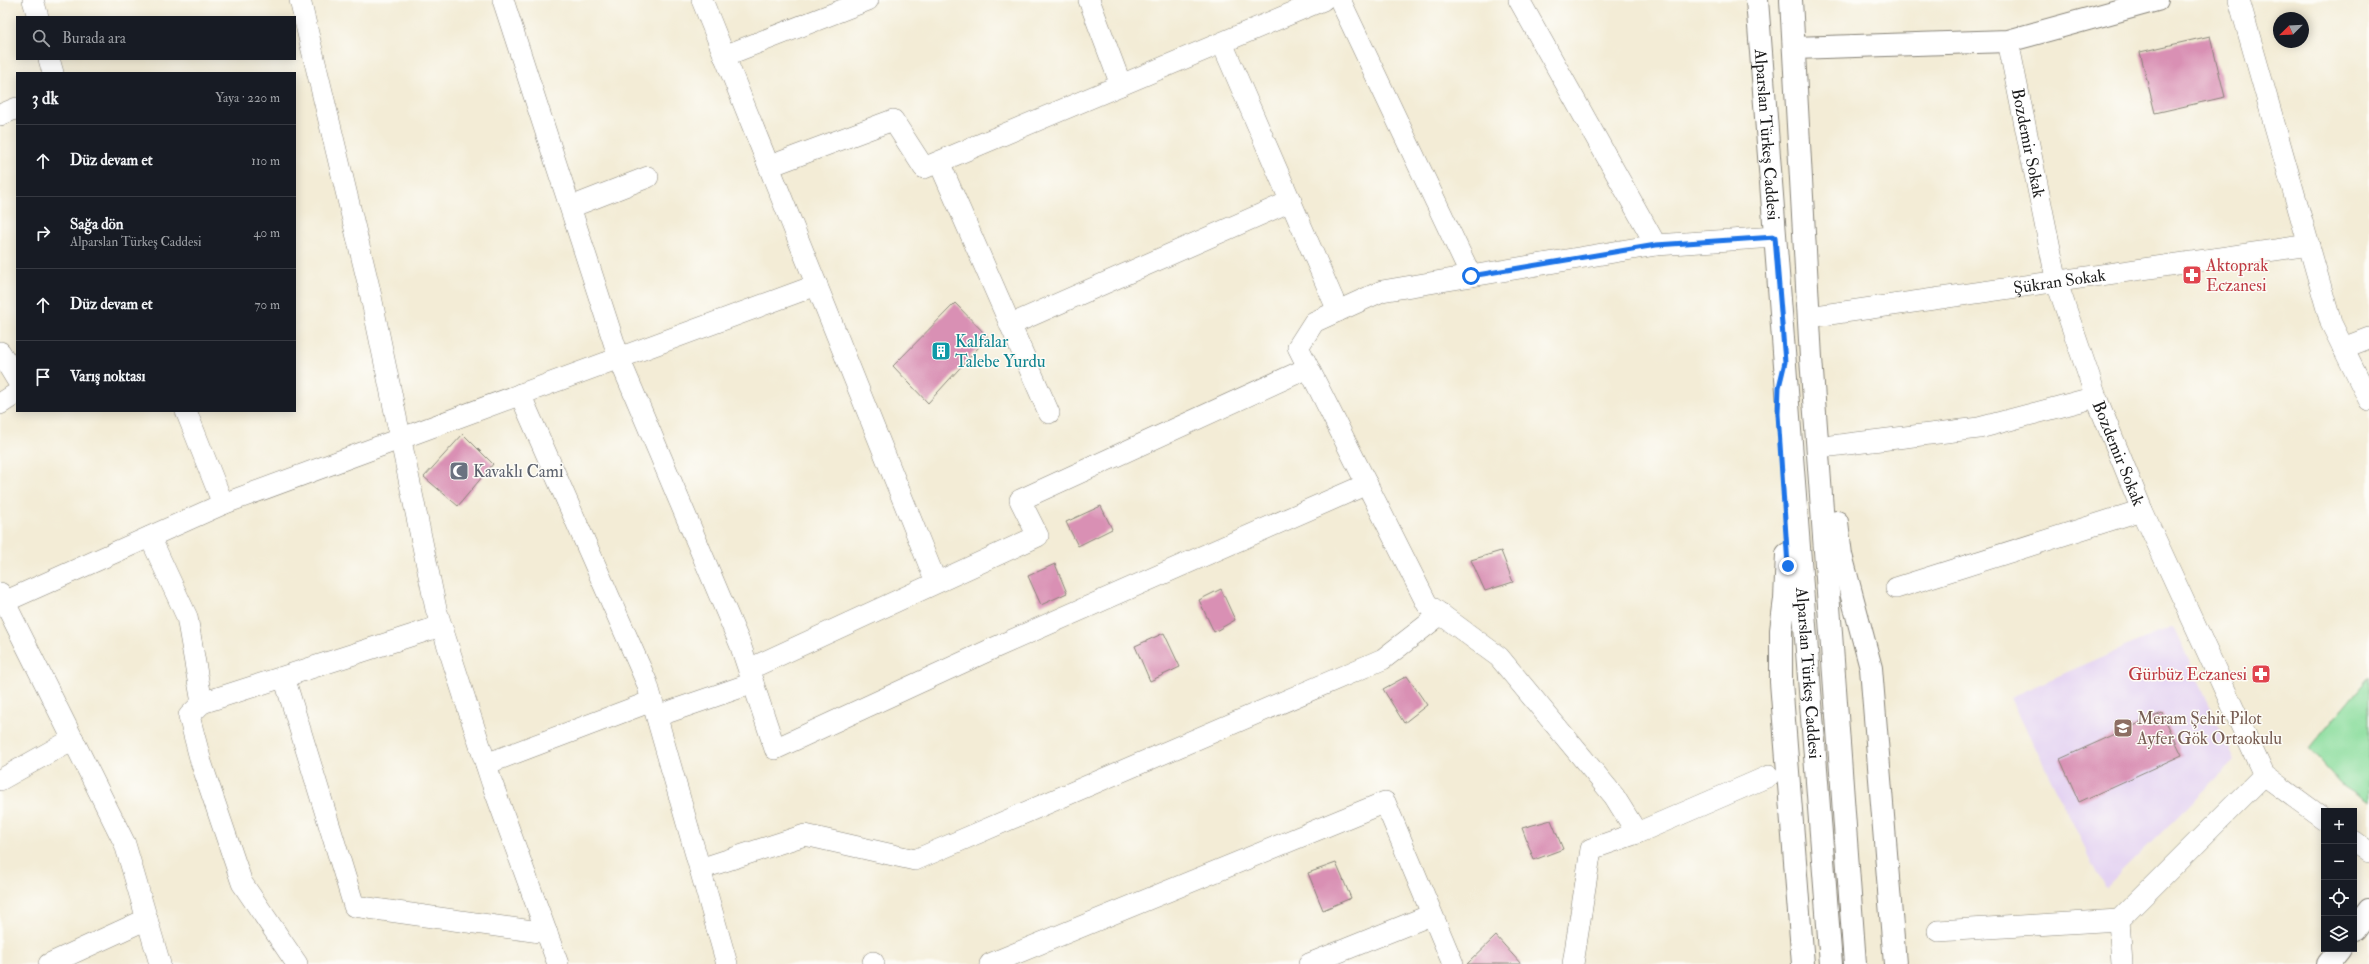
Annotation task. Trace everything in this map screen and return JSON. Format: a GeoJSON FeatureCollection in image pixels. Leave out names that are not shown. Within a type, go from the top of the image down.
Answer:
{"type":"FeatureCollection","features":[{"type":"Feature","properties":{"kind":"main road","name":"Alparslan Türkeş Caddesi"},"geometry":{"type":"LineString","coordinates":[[1758,0],[1831,964]]}},
{"type":"Feature","properties":{"kind":"main road","name":"Alparslan Türkeş Caddesi"},"geometry":{"type":"LineString","coordinates":[[1791,0],[1811,358],[1855,964]]}},
{"type":"Feature","properties":{"kind":"main road"},"geometry":{"type":"LineString","coordinates":[[1794,48],[2008,41],[2157,0]]}},
{"type":"Feature","properties":{"kind":"main road"},"geometry":{"type":"LineString","coordinates":[[1811,358],[1821,383],[1827,406],[1840,555],[1871,668],[1895,964]]}},
{"type":"Feature","properties":{"kind":"main road"},"geometry":{"type":"LineString","coordinates":[[1785,362],[1779,387],[1778,414],[1788,566],[1781,630],[1780,670],[1803,964]]}},
{"type":"Feature","properties":{"kind":"main road"},"geometry":{"type":"LineString","coordinates":[[2357,926],[2369,910]]}},
{"type":"Feature","properties":{"kind":"main road"},"geometry":{"type":"LineString","coordinates":[[2328,964],[2338,952]]}},
{"type":"Feature","properties":{"kind":"street"},"geometry":{"type":"LineString","coordinates":[[33,0],[38,16]]}},
{"type":"Feature","properties":{"kind":"street"},"geometry":{"type":"LineString","coordinates":[[300,0],[369,287],[436,609],[486,764],[558,964]]}},
{"type":"Feature","properties":{"kind":"street"},"geometry":{"type":"LineString","coordinates":[[503,0],[619,358],[740,644],[775,749],[994,648],[1366,484]]}},
{"type":"Feature","properties":{"kind":"street"},"geometry":{"type":"LineString","coordinates":[[702,0],[818,285],[936,582]]}},
{"type":"Feature","properties":{"kind":"street"},"geometry":{"type":"LineString","coordinates":[[724,56],[847,4],[868,0]]}},
{"type":"Feature","properties":{"kind":"street"},"geometry":{"type":"LineString","coordinates":[[1089,0],[1121,85]]}},
{"type":"Feature","properties":{"kind":"street"},"geometry":{"type":"LineString","coordinates":[[770,166],[894,120],[924,168],[1323,0]]}},
{"type":"Feature","properties":{"kind":"street"},"geometry":{"type":"LineString","coordinates":[[1340,0],[1471,276]]}},
{"type":"Feature","properties":{"kind":"street"},"geometry":{"type":"LineString","coordinates":[[1519,0],[1656,245]]}},
{"type":"Feature","properties":{"kind":"street"},"geometry":{"type":"LineString","coordinates":[[2239,0],[2331,323],[2369,400]]}},
{"type":"Feature","properties":{"kind":"street","name":"Bozdemir Sokak"},"geometry":{"type":"LineString","coordinates":[[2008,41],[2057,283],[2096,397],[2142,510],[2264,775],[2321,817]]}},
{"type":"Feature","properties":{"kind":"street"},"geometry":{"type":"LineString","coordinates":[[1222,43],[1338,311]]}},
{"type":"Feature","properties":{"kind":"street"},"geometry":{"type":"LineString","coordinates":[[49,60],[53,72]]}},
{"type":"Feature","properties":{"kind":"street"},"geometry":{"type":"LineString","coordinates":[[0,115],[16,108]]}},
{"type":"Feature","properties":{"kind":"street"},"geometry":{"type":"LineString","coordinates":[[939,162],[1049,413]]}},
{"type":"Feature","properties":{"kind":"street"},"geometry":{"type":"LineString","coordinates":[[571,208],[648,177]]}},
{"type":"Feature","properties":{"kind":"street"},"geometry":{"type":"LineString","coordinates":[[1010,325],[1291,201]]}},
{"type":"Feature","properties":{"kind":"street"},"geometry":{"type":"LineString","coordinates":[[1637,833],[1614,796],[1499,657],[1427,604],[1298,347],[1314,322],[1382,291],[1656,245],[1775,237]]}},
{"type":"Feature","properties":{"kind":"street","name":"Şükran Sokak"},"geometry":{"type":"LineString","coordinates":[[1809,317],[2057,283],[2309,246]]}},
{"type":"Feature","properties":{"kind":"street"},"geometry":{"type":"LineString","coordinates":[[160,964],[125,844],[2,598],[150,537],[223,504],[818,285]]}},
{"type":"Feature","properties":{"kind":"street"},"geometry":{"type":"LineString","coordinates":[[2343,348],[2369,338]]}},
{"type":"Feature","properties":{"kind":"street"},"geometry":{"type":"LineString","coordinates":[[0,352],[16,378]]}},
{"type":"Feature","properties":{"kind":"street"},"geometry":{"type":"LineString","coordinates":[[486,764],[751,676],[936,582],[1038,536],[1020,500],[1308,368]]}},
{"type":"Feature","properties":{"kind":"street"},"geometry":{"type":"LineString","coordinates":[[0,404],[16,394]]}},
{"type":"Feature","properties":{"kind":"street"},"geometry":{"type":"LineString","coordinates":[[520,394],[644,676],[655,708],[727,964]]}},
{"type":"Feature","properties":{"kind":"street"},"geometry":{"type":"LineString","coordinates":[[1831,446],[1979,428],[2096,397]]}},
{"type":"Feature","properties":{"kind":"street"},"geometry":{"type":"LineString","coordinates":[[186,412],[223,504]]}},
{"type":"Feature","properties":{"kind":"street"},"geometry":{"type":"LineString","coordinates":[[1896,588],[2142,510]]}},
{"type":"Feature","properties":{"kind":"street"},"geometry":{"type":"LineString","coordinates":[[150,537],[187,617],[202,704]]}},
{"type":"Feature","properties":{"kind":"street"},"geometry":{"type":"LineString","coordinates":[[700,869],[806,835],[915,860],[1383,659],[1442,614]]}},
{"type":"Feature","properties":{"kind":"street"},"geometry":{"type":"LineString","coordinates":[[297,964],[242,883],[201,762],[189,716],[202,704],[441,626]]}},
{"type":"Feature","properties":{"kind":"street"},"geometry":{"type":"LineString","coordinates":[[284,677],[354,906],[546,933]]}},
{"type":"Feature","properties":{"kind":"street"},"geometry":{"type":"LineString","coordinates":[[0,780],[73,739]]}},
{"type":"Feature","properties":{"kind":"street"},"geometry":{"type":"LineString","coordinates":[[1938,931],[2119,920],[2264,775]]}},
{"type":"Feature","properties":{"kind":"street"},"geometry":{"type":"LineString","coordinates":[[1573,964],[1591,849],[1637,833],[1769,776]]}},
{"type":"Feature","properties":{"kind":"street"},"geometry":{"type":"LineString","coordinates":[[990,964],[1385,802],[1431,915],[1453,964]]}},
{"type":"Feature","properties":{"kind":"street"},"geometry":{"type":"LineString","coordinates":[[2357,843],[2369,852]]}},
{"type":"Feature","properties":{"kind":"street"},"geometry":{"type":"LineString","coordinates":[[1309,964],[1431,915]]}},
{"type":"Feature","properties":{"kind":"street"},"geometry":{"type":"LineString","coordinates":[[49,964],[147,919]]}},
{"type":"Feature","properties":{"kind":"street"},"geometry":{"type":"LineString","coordinates":[[2119,920],[2122,964]]}},
{"type":"Feature","properties":{"kind":"shaded area","name":"Meram Şehit Pilot Ayfer Gök Ortaokulu"},"geometry":{"type":"Polygon","coordinates":[[[2173,626],[2235,760],[2105,888],[2010,697],[2173,626]]]}},
{"type":"Feature","properties":{"kind":"green space"},"geometry":{"type":"Polygon","coordinates":[[[2369,677],[2369,803],[2343,786],[2309,749],[2369,677]]]}},
{"type":"Feature","properties":{"kind":"building"},"geometry":{"type":"Polygon","coordinates":[[[2210,36],[2225,97],[2155,113],[2140,52],[2210,36]]]}},
{"type":"Feature","properties":{"kind":"building","name":"Kalfalar Talebe Yurdu"},"geometry":{"type":"Polygon","coordinates":[[[955,303],[988,337],[928,403],[893,366],[955,303]]]}},
{"type":"Feature","properties":{"kind":"building","name":"Kavaklı Cami"},"geometry":{"type":"Polygon","coordinates":[[[463,434],[493,464],[458,506],[424,477],[463,434]]]}},
{"type":"Feature","properties":{"kind":"building"},"geometry":{"type":"Polygon","coordinates":[[[1101,506],[1112,529],[1078,546],[1066,522],[1101,506]]]}},
{"type":"Feature","properties":{"kind":"building"},"geometry":{"type":"Polygon","coordinates":[[[1501,551],[1513,582],[1485,591],[1471,560],[1501,551]]]}},
{"type":"Feature","properties":{"kind":"building"},"geometry":{"type":"Polygon","coordinates":[[[1055,564],[1067,593],[1041,605],[1028,576],[1055,564]]]}},
{"type":"Feature","properties":{"kind":"building"},"geometry":{"type":"Polygon","coordinates":[[[1221,589],[1235,620],[1214,632],[1199,600],[1221,589]]]}},
{"type":"Feature","properties":{"kind":"building"},"geometry":{"type":"Polygon","coordinates":[[[1164,633],[1180,667],[1150,681],[1135,646],[1164,633]]]}},
{"type":"Feature","properties":{"kind":"building"},"geometry":{"type":"Polygon","coordinates":[[[1407,676],[1427,705],[1404,723],[1383,689],[1407,676]]]}},
{"type":"Feature","properties":{"kind":"building"},"geometry":{"type":"Polygon","coordinates":[[[2162,713],[2182,755],[2079,802],[2060,759],[2162,713]]]}},
{"type":"Feature","properties":{"kind":"building"},"geometry":{"type":"Polygon","coordinates":[[[1551,820],[1563,849],[1534,860],[1522,828],[1551,820]]]}},
{"type":"Feature","properties":{"kind":"building"},"geometry":{"type":"Polygon","coordinates":[[[1336,863],[1351,898],[1323,910],[1308,873],[1336,863]]]}},
{"type":"Feature","properties":{"kind":"building"},"geometry":{"type":"Polygon","coordinates":[[[1496,936],[1521,964],[1467,964],[1496,936]]]}},
{"type":"Feature","properties":{"kind":"place","name":"Aktoprak Eczanesi"},"geometry":{"type":"Point","coordinates":[2192,275]}},
{"type":"Feature","properties":{"kind":"place","name":"Kalfalar Talebe Yurdu"},"geometry":{"type":"Point","coordinates":[941,351]}},
{"type":"Feature","properties":{"kind":"place","name":"Kavaklı Cami"},"geometry":{"type":"Point","coordinates":[459,471]}},
{"type":"Feature","properties":{"kind":"place","name":"Gürbüz Eczanesi"},"geometry":{"type":"Point","coordinates":[2261,674]}},
{"type":"Feature","properties":{"kind":"place","name":"Meram Şehit Pilot Ayfer Gök Ortaokulu"},"geometry":{"type":"Point","coordinates":[2123,728]}},
{"type":"Feature","properties":{"kind":"route"},"geometry":{"type":"LineString","coordinates":[[1471,276],[1656,245],[1775,237],[1785,362],[1779,387],[1778,414],[1788,566]]}}]}
